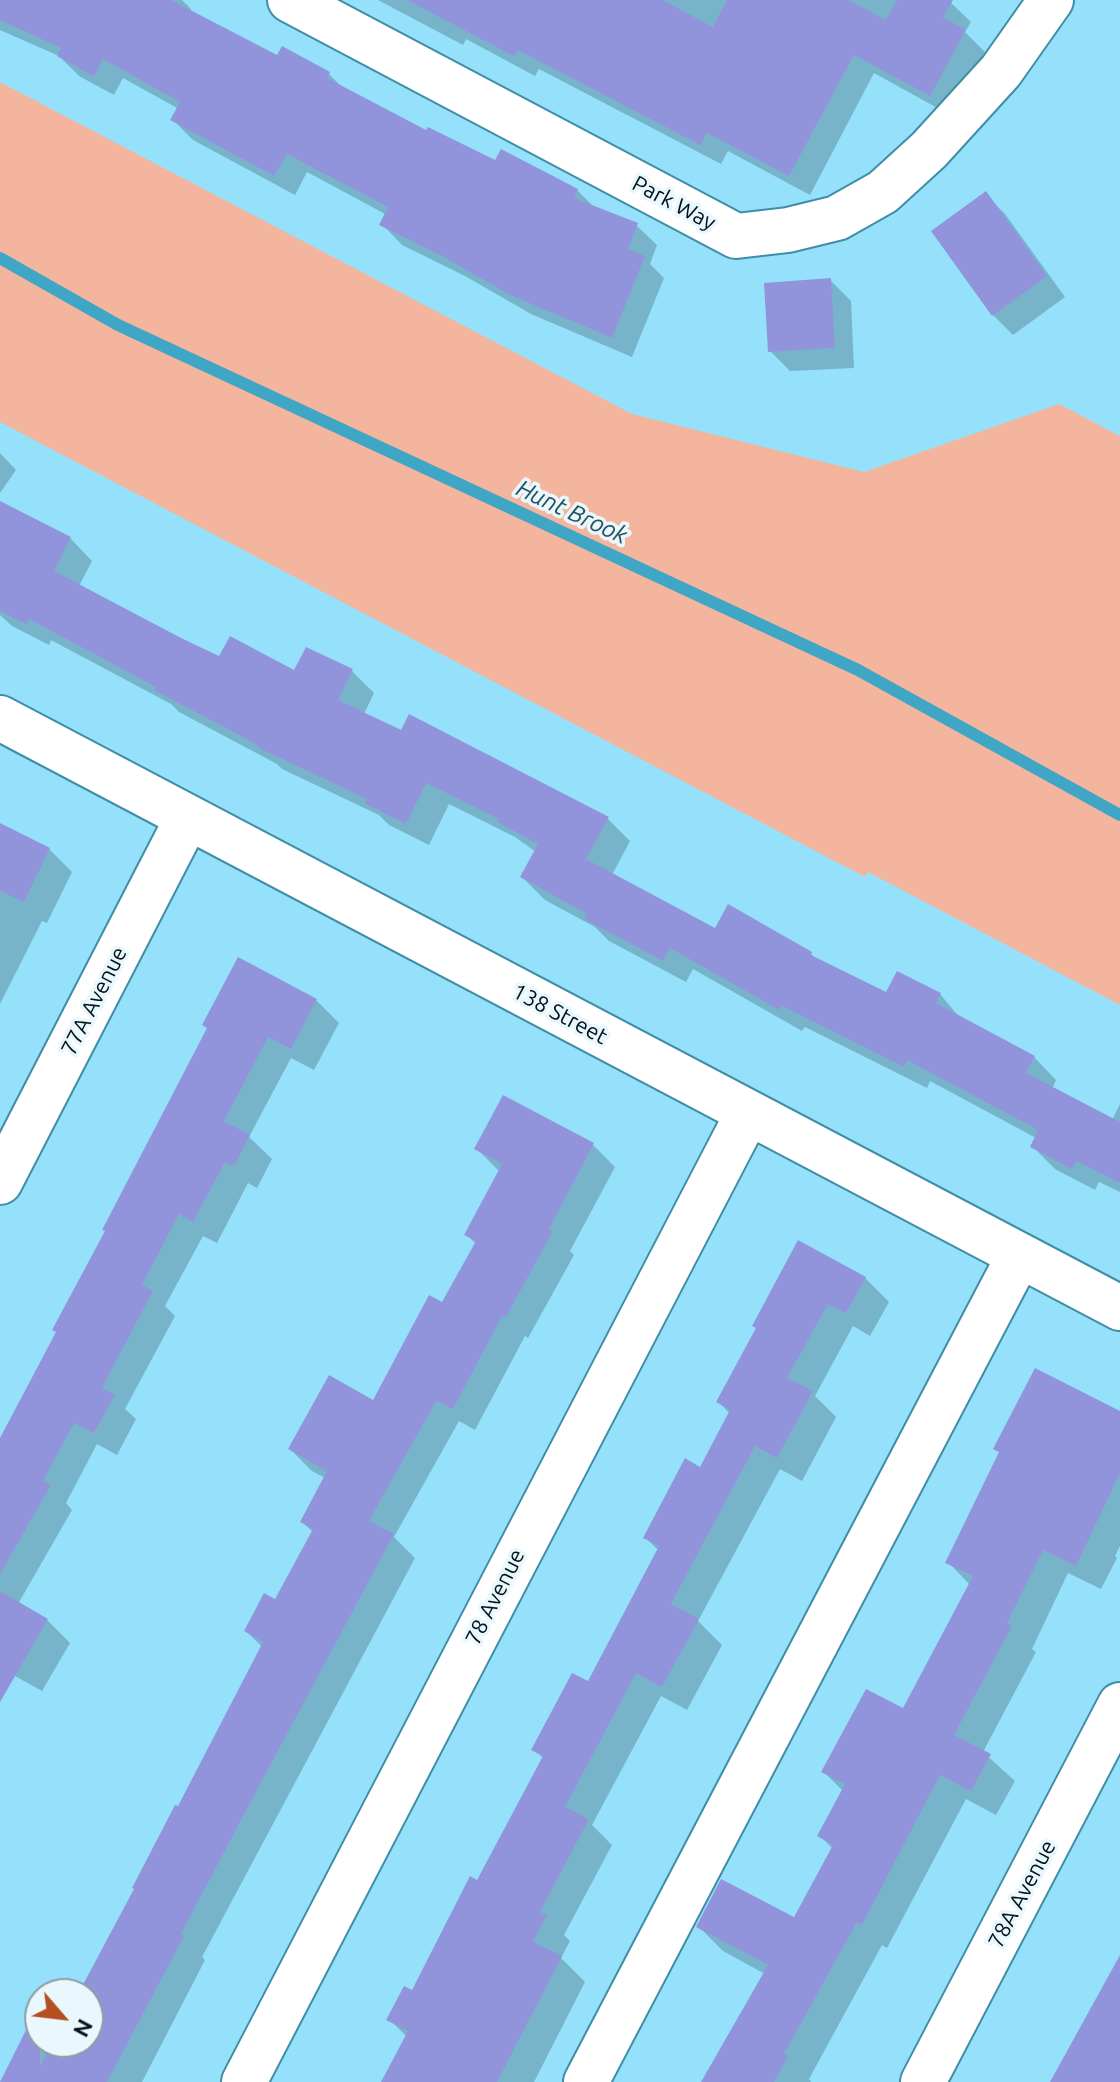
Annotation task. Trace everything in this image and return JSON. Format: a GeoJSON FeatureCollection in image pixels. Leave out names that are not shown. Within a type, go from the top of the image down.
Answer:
{"type":"FeatureCollection","features":[{"type":"Feature","properties":{"kind":"street","name":"Park Way"},"geometry":{"type":"LineString","coordinates":[[290,0],[736,236],[788,230],[837,218],[883,192],[929,150],[1001,71],[1051,0]]}},
{"type":"Feature","properties":{"kind":"street","name":"138 Street"},"geometry":{"type":"LineString","coordinates":[[0,718],[1120,1308]]}},
{"type":"Feature","properties":{"kind":"street","name":"77A Avenue"},"geometry":{"type":"LineString","coordinates":[[0,1182],[187,819]]}},
{"type":"Feature","properties":{"kind":"street","name":"78 Avenue"},"geometry":{"type":"LineString","coordinates":[[244,2082],[748,1113]]}},
{"type":"Feature","properties":{"kind":"street"},"geometry":{"type":"LineString","coordinates":[[586,2082],[1019,1256]]}},
{"type":"Feature","properties":{"kind":"street","name":"78A Avenue"},"geometry":{"type":"LineString","coordinates":[[923,2082],[1120,1705]]}},
{"type":"Feature","properties":{"kind":"shaded area"},"geometry":{"type":"Polygon","coordinates":[[[0,82],[632,414],[864,472],[1059,404],[1120,436],[1120,1005],[868,872],[865,877],[0,422],[0,82]]]}},
{"type":"Feature","properties":{"kind":"building"},"geometry":{"type":"Polygon","coordinates":[[[0,0],[171,0],[277,55],[282,46],[330,72],[327,78],[426,130],[428,127],[495,160],[501,149],[578,189],[574,198],[638,223],[628,249],[645,256],[612,338],[508,294],[379,225],[388,207],[287,154],[274,176],[170,120],[180,102],[103,59],[94,77],[57,56],[61,48],[0,20],[0,0]]]}},
{"type":"Feature","properties":{"kind":"building"},"geometry":{"type":"Polygon","coordinates":[[[407,0],[663,0],[713,27],[727,0],[848,0],[886,20],[897,0],[953,0],[943,17],[966,30],[930,96],[854,55],[789,176],[707,133],[700,145],[518,50],[515,57],[407,0]]]}},
{"type":"Feature","properties":{"kind":"building"},"geometry":{"type":"Polygon","coordinates":[[[986,191],[1047,276],[992,316],[931,231],[986,191]]]}},
{"type":"Feature","properties":{"kind":"building"},"geometry":{"type":"Polygon","coordinates":[[[831,278],[835,348],[768,352],[764,283],[831,278]]]}},
{"type":"Feature","properties":{"kind":"building"},"geometry":{"type":"Polygon","coordinates":[[[0,501],[71,537],[54,571],[181,638],[219,656],[230,636],[294,670],[306,647],[353,669],[338,700],[401,730],[409,714],[609,817],[586,859],[715,928],[728,904],[812,952],[811,955],[886,992],[897,971],[941,993],[936,1003],[1035,1056],[1026,1073],[1120,1122],[1120,1183],[1076,1161],[1072,1169],[1030,1147],[1038,1130],[907,1060],[904,1067],[782,1006],[779,1010],[670,948],[663,961],[584,919],[587,914],[520,877],[538,844],[497,822],[499,819],[426,783],[406,824],[364,803],[367,799],[257,747],[154,690],[156,687],[29,619],[26,624],[0,611],[0,501]]]}},
{"type":"Feature","properties":{"kind":"building"},"geometry":{"type":"Polygon","coordinates":[[[0,823],[50,848],[24,902],[0,891],[0,823]]]}},
{"type":"Feature","properties":{"kind":"building"},"geometry":{"type":"Polygon","coordinates":[[[238,957],[317,999],[291,1049],[268,1037],[224,1121],[250,1135],[234,1166],[225,1162],[193,1222],[179,1214],[142,1285],[153,1291],[102,1388],[115,1395],[94,1433],[74,1423],[43,1481],[51,1485],[0,1574],[0,1438],[56,1332],[52,1330],[105,1231],[102,1230],[207,1028],[202,1025],[238,957]]]}},
{"type":"Feature","properties":{"kind":"building"},"geometry":{"type":"Polygon","coordinates":[[[503,1095],[594,1143],[549,1229],[553,1231],[506,1317],[502,1316],[453,1409],[436,1401],[369,1521],[394,1534],[181,1934],[184,1936],[107,2082],[0,2082],[24,2034],[24,2058],[40,2058],[40,2066],[44,2058],[104,2058],[104,1978],[87,1978],[263,1642],[244,1631],[264,1593],[275,1599],[313,1529],[300,1522],[327,1471],[288,1449],[329,1375],[373,1400],[429,1295],[442,1302],[476,1241],[464,1235],[502,1164],[474,1149],[503,1095]]]}},
{"type":"Feature","properties":{"kind":"building"},"geometry":{"type":"Polygon","coordinates":[[[798,1240],[866,1277],[846,1313],[828,1304],[787,1378],[813,1391],[777,1458],[755,1446],[671,1604],[699,1619],[662,1687],[636,1673],[565,1807],[589,1819],[540,1912],[547,1915],[533,1942],[562,1956],[497,2082],[381,2082],[408,2031],[386,2020],[404,1986],[412,1990],[470,1876],[477,1880],[543,1756],[531,1750],[572,1673],[588,1681],[659,1546],[643,1538],[685,1458],[700,1467],[730,1410],[716,1402],[798,1240]]]}},
{"type":"Feature","properties":{"kind":"building"},"geometry":{"type":"Polygon","coordinates":[[[1035,1368],[1120,1411],[1120,1473],[1076,1566],[1043,1550],[1007,1623],[1012,1626],[954,1735],[991,1754],[971,1791],[940,1775],[862,1925],[857,1922],[784,2054],[788,2056],[774,2082],[701,2082],[768,1965],[696,1927],[721,1879],[794,1917],[833,1845],[817,1836],[845,1784],[821,1772],[866,1689],[903,1708],[973,1576],[945,1563],[999,1452],[993,1449],[1035,1368]]]}},
{"type":"Feature","properties":{"kind":"building"},"geometry":{"type":"Polygon","coordinates":[[[0,1591],[48,1619],[0,1702],[0,1591]]]}},
{"type":"Feature","properties":{"kind":"building"},"geometry":{"type":"Polygon","coordinates":[[[1120,1955],[1120,2082],[1050,2082],[1120,1955]]]}},
{"type":"Feature","properties":{"kind":"waterway","name":"Hunt Brook"},"geometry":{"type":"LineString","coordinates":[[0,258],[118,325],[858,670],[1120,815]]}}]}
